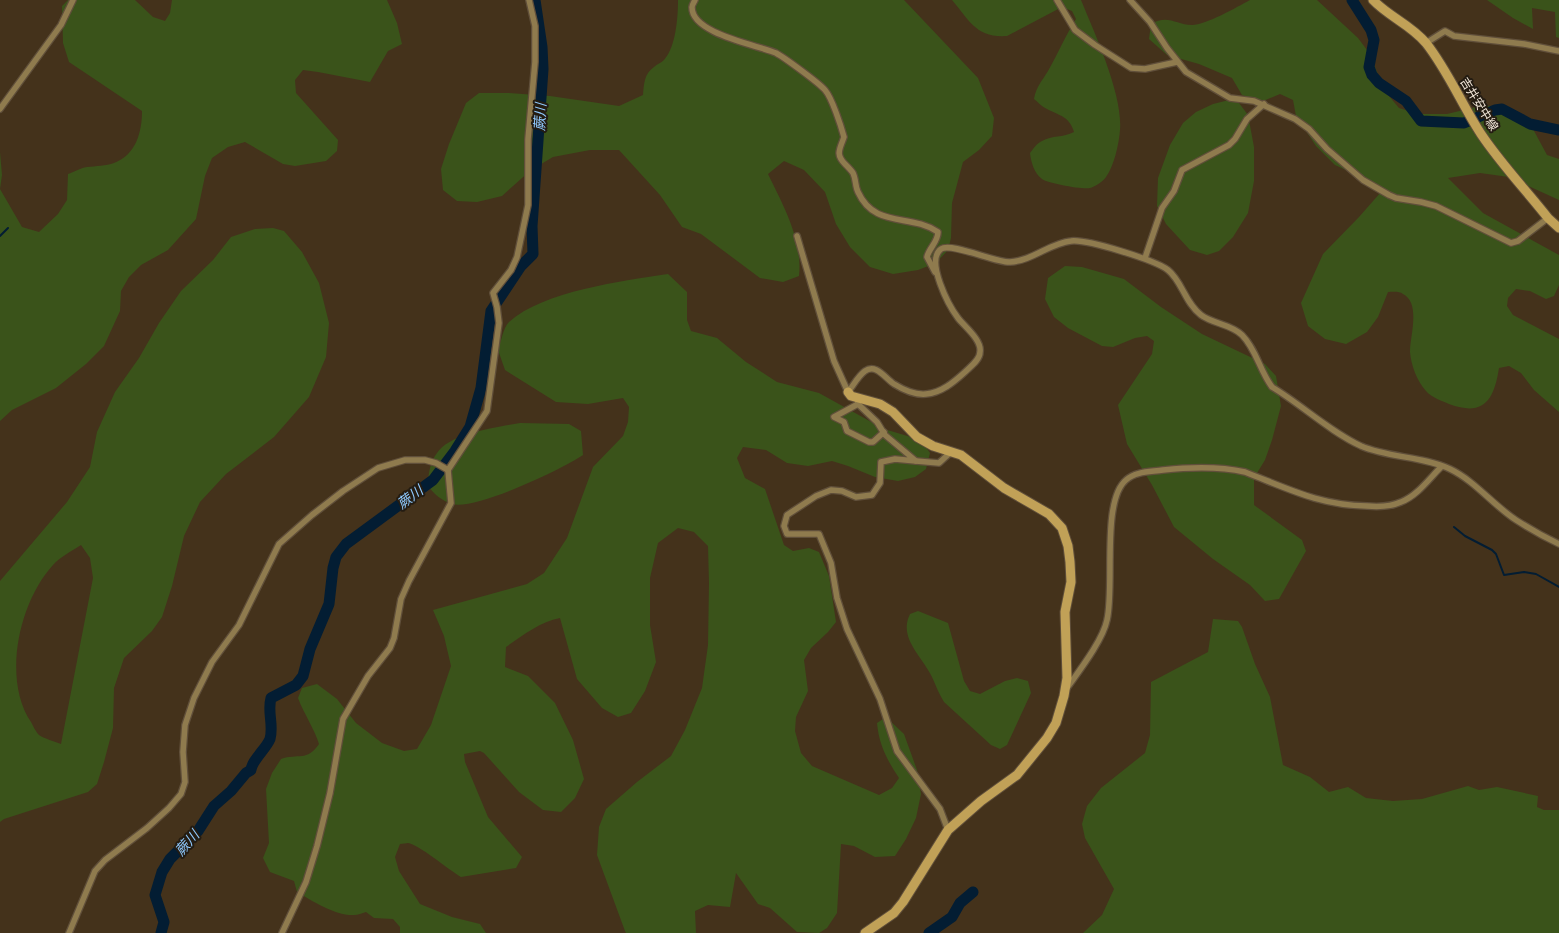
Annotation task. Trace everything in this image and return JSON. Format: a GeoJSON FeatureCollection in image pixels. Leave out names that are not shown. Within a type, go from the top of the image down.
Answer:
{"type":"FeatureCollection","features":[{"type":"Feature","properties":{"kind":"street"},"geometry":{"type":"LineString","coordinates":[[0,110],[61,25],[74,0]]}},
{"type":"Feature","properties":{"kind":"street"},"geometry":{"type":"LineString","coordinates":[[282,933],[306,882],[317,846],[330,793],[343,719],[368,676],[390,648],[394,638],[401,599],[451,503],[448,470],[487,411],[499,323],[493,293],[511,270],[517,257],[528,206],[528,139],[535,62],[534,26],[528,0]]}},
{"type":"Feature","properties":{"kind":"street"},"geometry":{"type":"LineString","coordinates":[[695,0],[692,8],[694,13],[698,21],[706,27],[717,33],[776,54],[826,91],[844,137],[838,153],[839,159],[853,172],[863,201],[880,216],[924,225],[938,232],[938,238],[928,252],[927,257],[938,276]]}},
{"type":"Feature","properties":{"kind":"street"},"geometry":{"type":"LineString","coordinates":[[1057,0],[1075,30],[1131,68],[1144,69],[1177,62]]}},
{"type":"Feature","properties":{"kind":"street"},"geometry":{"type":"LineString","coordinates":[[1130,0],[1150,22],[1186,72],[1230,98],[1264,104],[1295,119],[1363,180],[1396,198],[1436,206],[1510,243],[1518,241],[1548,218]]}},
{"type":"Feature","properties":{"kind":"street","name":"吉井安中線"},"geometry":{"type":"LineString","coordinates":[[1373,0],[1409,26],[1426,43],[1482,135],[1548,218],[1559,228]]}},
{"type":"Feature","properties":{"kind":"street"},"geometry":{"type":"LineString","coordinates":[[1426,43],[1445,31],[1454,36],[1524,44],[1559,51]]}},
{"type":"Feature","properties":{"kind":"street"},"geometry":{"type":"LineString","coordinates":[[1145,258],[1162,208],[1174,191],[1182,170],[1229,145],[1248,119],[1264,104]]}},
{"type":"Feature","properties":{"kind":"street"},"geometry":{"type":"LineString","coordinates":[[796,236],[834,361],[848,392],[884,432],[916,461]]}},
{"type":"Feature","properties":{"kind":"street"},"geometry":{"type":"LineString","coordinates":[[848,392],[865,371],[869,370],[876,370],[893,384],[912,392],[925,394],[935,392],[944,388],[964,373],[976,361],[981,350],[978,342],[950,306],[938,276],[934,262],[940,250],[945,248],[1010,262],[1063,243],[1079,241],[1145,258],[1168,270],[1185,298],[1203,317],[1232,328],[1242,335],[1272,387],[1334,430],[1361,446],[1382,453],[1450,469],[1472,484],[1516,520],[1559,544]]}},
{"type":"Feature","properties":{"kind":"street"},"geometry":{"type":"LineString","coordinates":[[865,933],[894,913],[903,902],[948,830],[981,801],[1017,775],[1047,738],[1056,723],[1066,690],[1065,612],[1071,582],[1068,546],[1062,528],[1049,514],[1004,488],[961,455],[933,446],[917,437],[893,412],[880,404],[858,401],[834,416],[844,422],[847,431],[869,442],[873,442],[884,432]]}},
{"type":"Feature","properties":{"kind":"street"},"geometry":{"type":"LineString","coordinates":[[948,830],[936,803],[897,751],[880,699],[847,629],[837,598],[831,563],[820,534],[787,534],[784,526],[787,515],[816,496],[831,490],[842,491],[856,497],[872,495],[880,483],[881,462],[896,459],[939,463],[952,451]]}},
{"type":"Feature","properties":{"kind":"street"},"geometry":{"type":"LineString","coordinates":[[69,933],[94,871],[105,860],[147,828],[181,794],[185,782],[183,752],[185,725],[194,698],[212,662],[239,625],[279,544],[342,491],[378,468],[405,460],[425,460],[436,463],[448,470]]}},
{"type":"Feature","properties":{"kind":"street"},"geometry":{"type":"LineString","coordinates":[[1066,690],[1086,662],[1107,621],[1113,514],[1118,492],[1127,479],[1140,473],[1192,467],[1234,470],[1246,472],[1322,502],[1348,506],[1386,507],[1402,502],[1414,494],[1442,467]]}},
{"type":"Feature","properties":{"kind":"green space"},"geometry":{"type":"Polygon","coordinates":[[[68,0],[135,0],[153,17],[165,21],[170,13],[172,0],[387,0],[397,23],[402,44],[388,51],[370,82],[303,70],[295,80],[296,93],[338,140],[337,151],[326,161],[295,166],[283,164],[245,142],[228,147],[212,158],[205,176],[196,219],[168,250],[141,265],[129,277],[121,291],[120,311],[104,346],[86,364],[56,388],[12,410],[0,421],[0,189],[22,227],[39,232],[58,214],[67,200],[68,174],[84,168],[108,165],[122,159],[133,149],[139,135],[142,111],[69,62],[63,43],[62,6],[68,0]]]}},
{"type":"Feature","properties":{"kind":"green space"},"geometry":{"type":"Polygon","coordinates":[[[678,0],[904,0],[978,78],[994,118],[992,136],[979,150],[963,162],[952,203],[951,238],[948,250],[936,263],[918,270],[893,274],[870,267],[850,247],[836,224],[825,192],[804,170],[784,161],[768,174],[791,223],[795,236],[798,249],[799,276],[783,282],[760,278],[701,234],[682,227],[660,195],[619,150],[590,150],[553,157],[531,170],[502,196],[477,202],[457,201],[443,190],[441,169],[466,103],[479,93],[509,93],[550,96],[619,106],[643,95],[648,73],[664,60],[674,40],[678,0]]]}},
{"type":"Feature","properties":{"kind":"green space"},"geometry":{"type":"Polygon","coordinates":[[[952,0],[1081,0],[1113,82],[1120,116],[1116,155],[1105,179],[1090,188],[1066,186],[1045,181],[1035,171],[1030,156],[1035,146],[1040,142],[1074,132],[1067,120],[1045,108],[1034,99],[1038,88],[1076,19],[1072,11],[1062,7],[1007,36],[996,36],[975,27],[952,0]]]}},
{"type":"Feature","properties":{"kind":"green space"},"geometry":{"type":"Polygon","coordinates":[[[1250,0],[1317,0],[1358,38],[1370,54],[1384,90],[1399,108],[1418,114],[1447,114],[1480,106],[1502,106],[1533,129],[1547,155],[1559,159],[1559,200],[1509,177],[1480,173],[1448,178],[1483,213],[1559,255],[1559,285],[1554,296],[1546,299],[1530,291],[1516,289],[1508,298],[1507,306],[1513,315],[1559,339],[1559,412],[1534,390],[1521,373],[1509,366],[1499,368],[1490,397],[1479,407],[1461,407],[1449,404],[1431,395],[1420,383],[1413,367],[1410,352],[1413,320],[1412,305],[1408,298],[1400,292],[1388,292],[1378,317],[1367,332],[1346,344],[1325,339],[1308,326],[1301,303],[1323,254],[1381,192],[1376,184],[1335,165],[1316,146],[1296,116],[1293,100],[1280,94],[1261,102],[1242,95],[1232,78],[1199,64],[1167,55],[1149,39],[1151,24],[1157,21],[1167,20],[1186,25],[1198,24],[1250,0]]]}},
{"type":"Feature","properties":{"kind":"green space"},"geometry":{"type":"Polygon","coordinates":[[[1487,0],[1559,0],[1559,38],[1556,37],[1555,12],[1532,8],[1533,29],[1487,0]]]}},
{"type":"Feature","properties":{"kind":"green space"},"geometry":{"type":"Polygon","coordinates":[[[1229,100],[1239,103],[1248,115],[1254,147],[1254,181],[1248,213],[1233,237],[1219,251],[1207,255],[1190,250],[1166,224],[1157,206],[1158,178],[1170,145],[1183,123],[1196,112],[1213,104],[1229,100]]]}},
{"type":"Feature","properties":{"kind":"green space"},"geometry":{"type":"Polygon","coordinates":[[[0,152],[2,175],[0,189],[0,152]]]}},
{"type":"Feature","properties":{"kind":"green space"},"geometry":{"type":"Polygon","coordinates":[[[273,228],[284,231],[302,252],[319,283],[329,323],[326,357],[309,397],[274,437],[226,474],[200,502],[184,536],[172,586],[162,617],[152,631],[124,658],[114,688],[113,728],[97,784],[88,792],[4,819],[0,822],[0,581],[67,502],[90,467],[97,432],[115,392],[181,291],[213,260],[231,237],[255,229],[273,228]],[[81,545],[53,565],[31,599],[18,641],[17,685],[22,704],[39,735],[61,744],[93,578],[90,558],[81,545]]]}},
{"type":"Feature","properties":{"kind":"green space"},"geometry":{"type":"Polygon","coordinates":[[[1065,266],[1082,267],[1124,279],[1161,307],[1202,334],[1265,364],[1276,376],[1281,406],[1265,460],[1254,478],[1254,505],[1302,540],[1306,551],[1279,599],[1265,601],[1250,585],[1213,559],[1174,527],[1152,485],[1127,444],[1118,405],[1152,354],[1154,341],[1147,336],[1135,338],[1113,347],[1102,346],[1068,328],[1054,317],[1045,299],[1048,278],[1065,266]]]}},
{"type":"Feature","properties":{"kind":"green space"},"geometry":{"type":"Polygon","coordinates":[[[668,274],[687,292],[687,320],[691,331],[717,338],[746,362],[777,382],[819,393],[884,429],[921,440],[930,453],[926,469],[915,477],[898,481],[875,477],[832,461],[808,466],[787,463],[766,450],[743,447],[737,458],[745,478],[765,489],[784,545],[793,551],[809,548],[819,552],[829,576],[836,622],[811,648],[804,660],[808,691],[796,717],[795,731],[801,753],[812,766],[879,795],[892,788],[899,778],[887,758],[880,738],[877,723],[886,717],[904,734],[917,770],[921,794],[916,818],[906,839],[895,856],[875,857],[854,846],[841,844],[837,913],[827,928],[819,933],[797,932],[770,908],[758,904],[736,873],[730,907],[708,905],[695,911],[696,933],[626,933],[597,855],[599,827],[606,809],[671,756],[685,730],[702,688],[708,645],[708,546],[694,532],[678,528],[658,543],[650,578],[650,625],[656,662],[645,691],[631,713],[618,717],[602,708],[577,679],[560,618],[539,626],[506,647],[505,667],[528,676],[555,703],[573,740],[584,779],[575,798],[561,812],[543,810],[519,792],[484,753],[480,751],[464,754],[465,762],[488,817],[522,857],[516,868],[461,877],[413,844],[400,844],[395,857],[399,871],[420,904],[452,917],[480,924],[486,933],[400,933],[400,927],[393,919],[374,918],[366,912],[347,915],[310,900],[297,892],[294,881],[270,872],[263,858],[269,843],[266,789],[272,773],[281,759],[306,755],[315,750],[319,744],[298,698],[302,688],[317,684],[337,699],[356,723],[382,743],[404,751],[417,749],[431,725],[451,666],[444,636],[433,610],[527,584],[544,573],[567,538],[593,467],[623,436],[628,422],[629,407],[623,398],[588,404],[556,402],[505,370],[498,350],[507,325],[524,311],[562,295],[607,284],[668,274]]]}},
{"type":"Feature","properties":{"kind":"green space"},"geometry":{"type":"Polygon","coordinates":[[[520,423],[569,424],[581,431],[583,455],[539,479],[479,501],[452,504],[445,501],[428,486],[431,464],[443,446],[452,440],[475,432],[520,423]]]}},
{"type":"Feature","properties":{"kind":"green space"},"geometry":{"type":"Polygon","coordinates":[[[918,611],[948,623],[964,681],[970,691],[980,694],[1005,681],[1017,678],[1028,681],[1031,693],[1007,745],[1000,749],[991,745],[944,702],[928,669],[909,639],[907,623],[910,614],[918,611]]]}},
{"type":"Feature","properties":{"kind":"green space"},"geometry":{"type":"Polygon","coordinates":[[[1213,619],[1238,621],[1242,627],[1255,664],[1270,697],[1283,765],[1310,777],[1329,792],[1348,787],[1366,798],[1393,801],[1422,799],[1468,786],[1479,790],[1497,787],[1538,796],[1537,807],[1544,810],[1559,810],[1559,933],[1083,933],[1102,915],[1114,889],[1085,838],[1082,824],[1087,806],[1101,788],[1145,753],[1150,735],[1151,682],[1208,652],[1213,619]]]}},
{"type":"Feature","properties":{"kind":"waterway","name":"蕨川"},"geometry":{"type":"LineString","coordinates":[[161,933],[164,922],[155,895],[162,872],[170,859],[198,831],[214,806],[251,770],[254,762],[268,743],[271,734],[271,698],[296,685],[303,676],[310,649],[329,604],[336,557],[346,544],[433,480],[470,427],[481,388],[491,311],[521,266],[533,254],[532,226],[543,69],[542,47],[535,0]]}},
{"type":"Feature","properties":{"kind":"waterway"},"geometry":{"type":"LineString","coordinates":[[1352,0],[1371,30],[1374,40],[1369,67],[1372,75],[1379,83],[1406,101],[1421,121],[1464,123],[1502,109],[1530,124],[1559,130]]}},
{"type":"Feature","properties":{"kind":"waterway"},"geometry":{"type":"LineString","coordinates":[[0,236],[8,228]]}},
{"type":"Feature","properties":{"kind":"waterway"},"geometry":{"type":"LineString","coordinates":[[1454,527],[1465,536],[1492,550],[1496,554],[1504,575],[1524,572],[1536,574],[1559,587]]}},
{"type":"Feature","properties":{"kind":"waterway"},"geometry":{"type":"LineString","coordinates":[[929,933],[952,917],[960,903],[973,892]]}}]}
